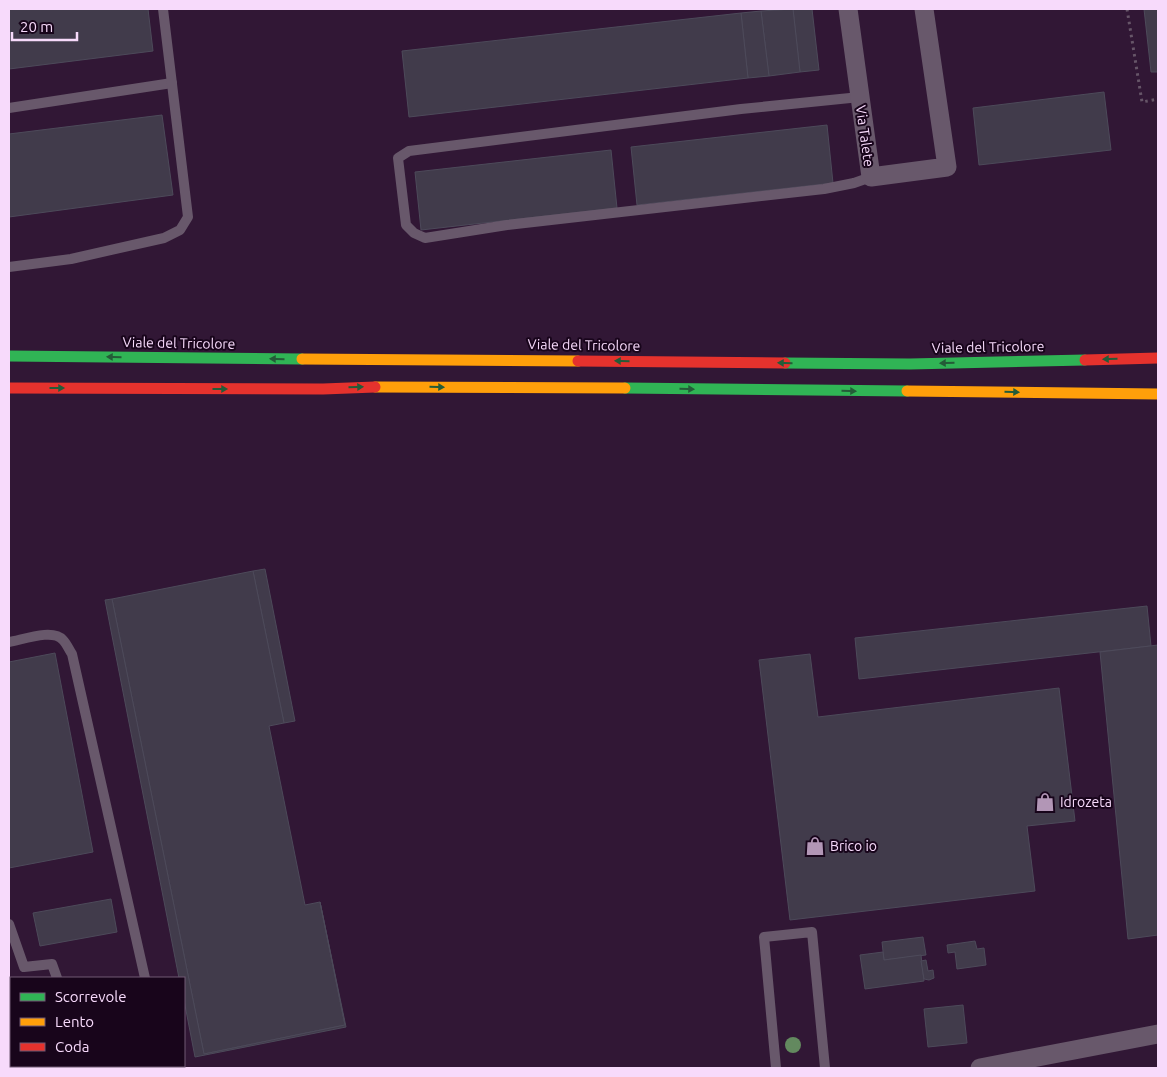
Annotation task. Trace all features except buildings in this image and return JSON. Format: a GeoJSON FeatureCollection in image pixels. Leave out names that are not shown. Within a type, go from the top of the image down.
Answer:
{"type":"FeatureCollection","features":[{"type":"Feature","properties":{"kind":"highway","name":"Viale del Tricolore"},"geometry":{"type":"LineString","coordinates":[[9,356],[910,364],[1158,358]]}},
{"type":"Feature","properties":{"kind":"highway"},"geometry":{"type":"LineString","coordinates":[[9,388],[323,389],[388,386],[1158,394]]}},
{"type":"Feature","properties":{"kind":"street","name":"Via Talete"},"geometry":{"type":"LineString","coordinates":[[848,9],[870,177],[947,167],[924,9]]}},
{"type":"Feature","properties":{"kind":"street"},"geometry":{"type":"LineString","coordinates":[[980,1068],[1158,1034]]}},
{"type":"Feature","properties":{"kind":"lane"},"geometry":{"type":"LineString","coordinates":[[9,267],[71,259],[164,238],[180,230],[188,218],[163,9]]}},
{"type":"Feature","properties":{"kind":"lane"},"geometry":{"type":"LineString","coordinates":[[9,108],[172,84]]}},
{"type":"Feature","properties":{"kind":"lane"},"geometry":{"type":"LineString","coordinates":[[860,97],[741,109],[409,152],[398,158],[406,225],[414,233],[425,238],[507,225],[824,189],[854,183],[870,177]]}},
{"type":"Feature","properties":{"kind":"lane"},"geometry":{"type":"LineString","coordinates":[[9,642],[49,635],[58,636],[72,654],[145,977]]}},
{"type":"Feature","properties":{"kind":"lane"},"geometry":{"type":"LineString","coordinates":[[9,924],[24,967],[52,964],[57,977]]}},
{"type":"Feature","properties":{"kind":"lane"},"geometry":{"type":"LineString","coordinates":[[776,1068],[764,937],[812,932],[825,1068]]}},
{"type":"Feature","properties":{"kind":"path"},"geometry":{"type":"LineString","coordinates":[[1126,9],[1142,102],[1158,99]]}},
{"type":"Feature","properties":{"kind":"traffic: fast"},"geometry":{"type":"LineString","coordinates":[[9,356],[302,359]]}},
{"type":"Feature","properties":{"kind":"traffic: fast"},"geometry":{"type":"LineString","coordinates":[[785,363],[910,364],[1085,360]]}},
{"type":"Feature","properties":{"kind":"traffic: fast"},"geometry":{"type":"LineString","coordinates":[[625,388],[907,391]]}},
{"type":"Feature","properties":{"kind":"traffic: slow"},"geometry":{"type":"LineString","coordinates":[[302,359],[578,361]]}},
{"type":"Feature","properties":{"kind":"traffic: slow"},"geometry":{"type":"LineString","coordinates":[[375,387],[625,388]]}},
{"type":"Feature","properties":{"kind":"traffic: slow"},"geometry":{"type":"LineString","coordinates":[[907,391],[1158,394]]}},
{"type":"Feature","properties":{"kind":"traffic: jam"},"geometry":{"type":"LineString","coordinates":[[1085,360],[1158,358]]}},
{"type":"Feature","properties":{"kind":"traffic: jam"},"geometry":{"type":"LineString","coordinates":[[578,361],[785,363]]}},
{"type":"Feature","properties":{"kind":"traffic: jam"},"geometry":{"type":"LineString","coordinates":[[9,388],[323,389],[375,387]]}},
{"type":"Feature","properties":{"kind":"place","name":"Idrozeta"},"geometry":{"type":"Point","coordinates":[1045,802]}},
{"type":"Feature","properties":{"kind":"place","name":"Brico io"},"geometry":{"type":"Point","coordinates":[815,846]}}]}
